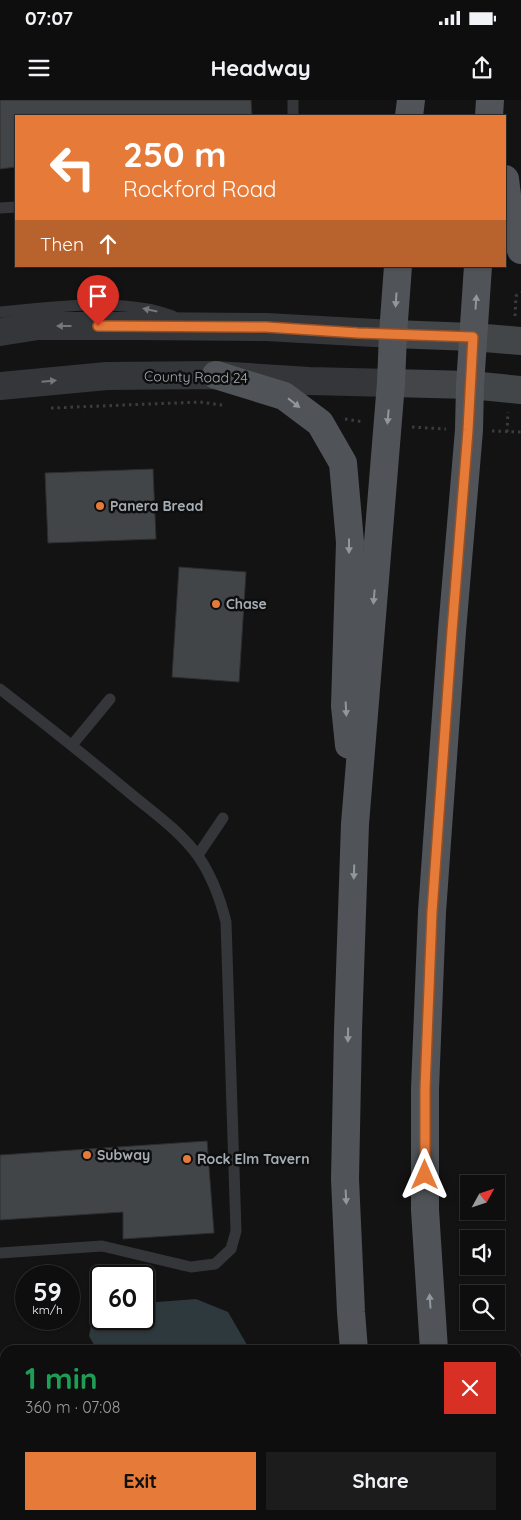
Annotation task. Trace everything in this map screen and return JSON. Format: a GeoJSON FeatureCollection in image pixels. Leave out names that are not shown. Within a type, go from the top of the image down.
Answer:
{"type":"FeatureCollection","features":[{"type":"Feature","properties":{"kind":"main road"},"geometry":{"type":"LineString","coordinates":[[409,115],[411,100]]}},
{"type":"Feature","properties":{"kind":"main road"},"geometry":{"type":"LineString","coordinates":[[489,115],[490,100]]}},
{"type":"Feature","properties":{"kind":"main road"},"geometry":{"type":"LineString","coordinates":[[501,100],[502,115]]}},
{"type":"Feature","properties":{"kind":"main road"},"geometry":{"type":"LineString","coordinates":[[506,187],[510,219],[521,250]]}},
{"type":"Feature","properties":{"kind":"main road"},"geometry":{"type":"LineString","coordinates":[[354,1345],[345,1179],[355,824],[392,383],[393,334],[398,267]]}},
{"type":"Feature","properties":{"kind":"main road"},"geometry":{"type":"LineString","coordinates":[[434,1345],[425,1210],[425,1089],[432,912],[468,430],[478,267]]}},
{"type":"Feature","properties":{"kind":"main road"},"geometry":{"type":"LineString","coordinates":[[393,334],[521,341]]}},
{"type":"Feature","properties":{"kind":"main road"},"geometry":{"type":"LineString","coordinates":[[216,375],[284,396],[320,423],[343,463],[350,542],[345,706],[355,824]]}},
{"type":"Feature","properties":{"kind":"main road"},"geometry":{"type":"LineString","coordinates":[[392,383],[470,385],[521,390]]}},
{"type":"Feature","properties":{"kind":"street"},"geometry":{"type":"LineString","coordinates":[[0,332],[38,326],[266,327],[393,334]]}},
{"type":"Feature","properties":{"kind":"street","name":"County Road 24"},"geometry":{"type":"LineString","coordinates":[[0,386],[107,376],[216,375],[309,381],[392,383]]}},
{"type":"Feature","properties":{"kind":"lane"},"geometry":{"type":"LineString","coordinates":[[293,100],[294,115]]}},
{"type":"Feature","properties":{"kind":"lane"},"geometry":{"type":"LineString","coordinates":[[0,208],[15,207]]}},
{"type":"Feature","properties":{"kind":"lane"},"geometry":{"type":"LineString","coordinates":[[0,312],[78,306],[112,306],[147,309],[214,327]]}},
{"type":"Feature","properties":{"kind":"lane"},"geometry":{"type":"LineString","coordinates":[[0,689],[72,745],[181,835],[198,855],[220,898],[226,922],[236,1231],[230,1249],[216,1264],[191,1267],[102,1246],[0,1253]]}},
{"type":"Feature","properties":{"kind":"lane"},"geometry":{"type":"LineString","coordinates":[[72,745],[110,699]]}},
{"type":"Feature","properties":{"kind":"lane"},"geometry":{"type":"LineString","coordinates":[[198,855],[223,818]]}},
{"type":"Feature","properties":{"kind":"shaded area"},"geometry":{"type":"Polygon","coordinates":[[[196,1299],[228,1312],[247,1345],[94,1345],[89,1336],[90,1330],[155,1330],[155,1302],[196,1299]]]}},
{"type":"Feature","properties":{"kind":"building"},"geometry":{"type":"Polygon","coordinates":[[[0,100],[251,100],[252,115],[15,115],[15,167],[0,169],[0,100]]]}},
{"type":"Feature","properties":{"kind":"building","name":"Panera Bread"},"geometry":{"type":"Polygon","coordinates":[[[153,469],[156,539],[48,543],[45,473],[153,469]]]}},
{"type":"Feature","properties":{"kind":"building"},"geometry":{"type":"Polygon","coordinates":[[[179,567],[246,572],[239,682],[172,677],[179,567]]]}},
{"type":"Feature","properties":{"kind":"building"},"geometry":{"type":"Polygon","coordinates":[[[207,1141],[214,1233],[123,1239],[123,1212],[0,1220],[0,1155],[207,1141]]]}},
{"type":"Feature","properties":{"kind":"place","name":"Panera Bread"},"geometry":{"type":"Point","coordinates":[100,506]}},
{"type":"Feature","properties":{"kind":"place","name":"Chase"},"geometry":{"type":"Point","coordinates":[216,604]}},
{"type":"Feature","properties":{"kind":"place","name":"Subway"},"geometry":{"type":"Point","coordinates":[87,1155]}},
{"type":"Feature","properties":{"kind":"place","name":"Rock Elm Tavern"},"geometry":{"type":"Point","coordinates":[187,1159]}},
{"type":"Feature","properties":{"kind":"route"},"geometry":{"type":"LineString","coordinates":[[98,326],[266,327],[358,333],[473,337],[468,430],[432,912],[425,1089],[425,1175]]}}]}
